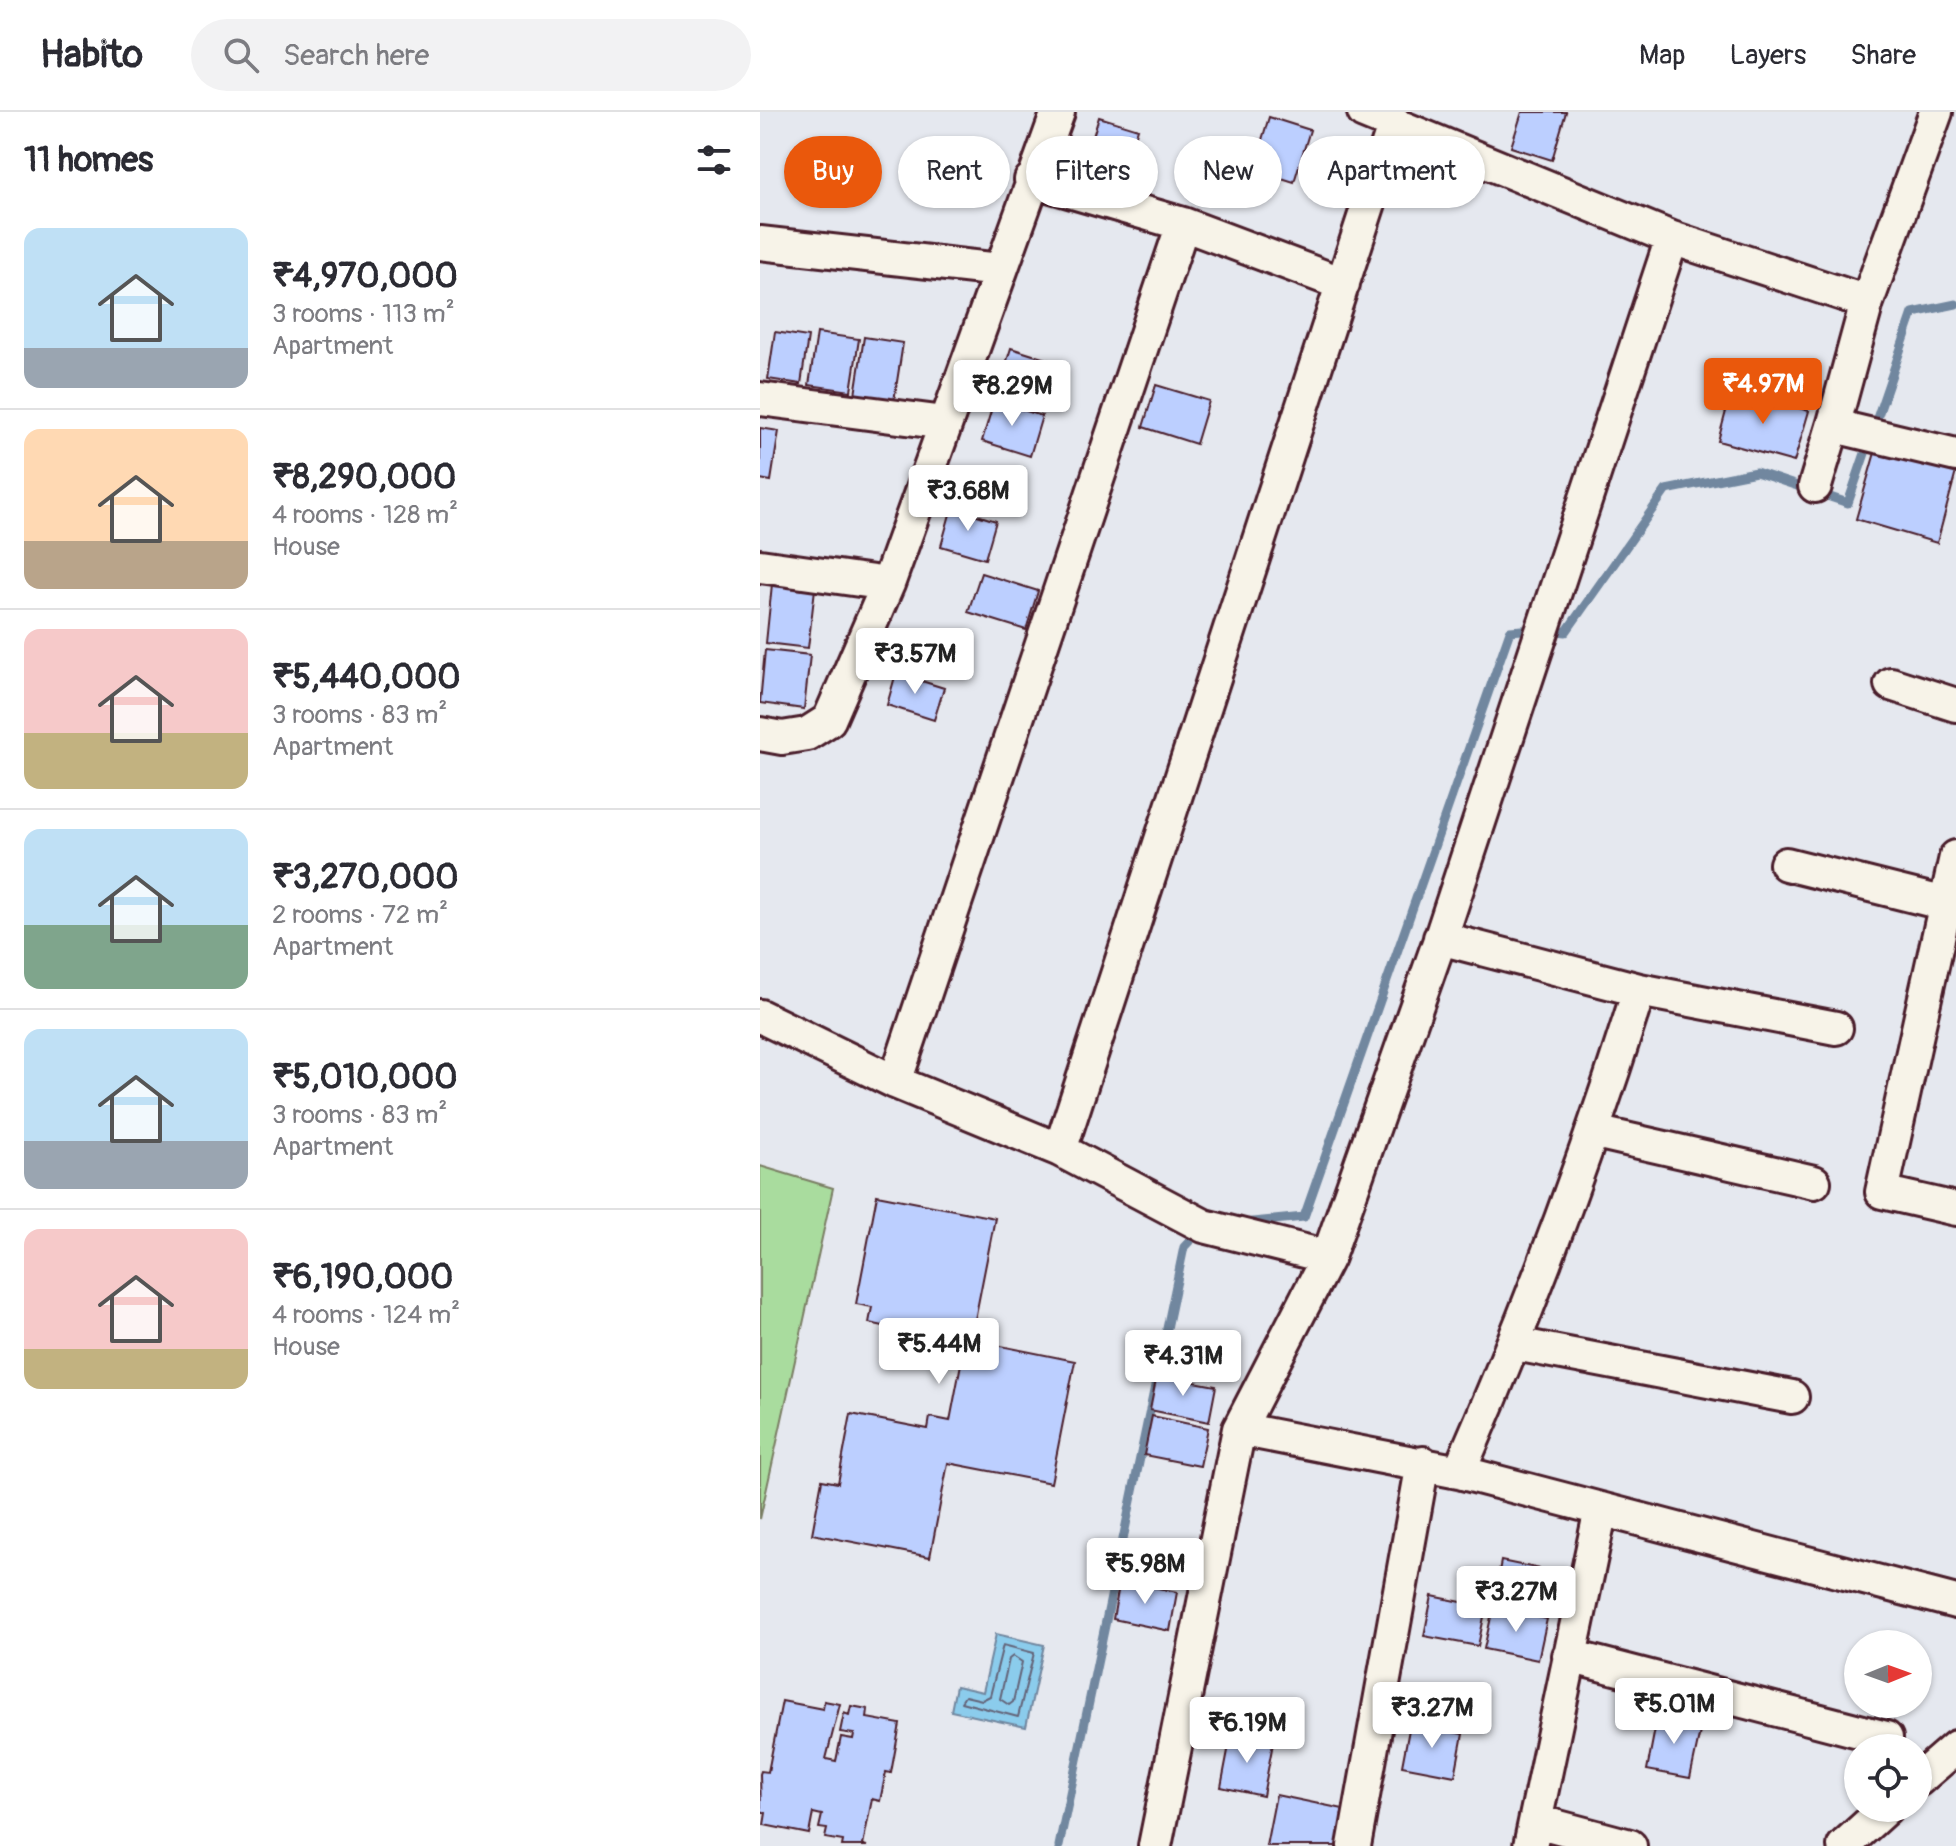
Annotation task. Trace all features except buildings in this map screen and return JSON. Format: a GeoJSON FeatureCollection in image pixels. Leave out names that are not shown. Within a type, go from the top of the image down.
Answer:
{"type":"FeatureCollection","features":[{"type":"Feature","properties":{"kind":"street"},"geometry":{"type":"LineString","coordinates":[[1048,136],[1058,112]]}},
{"type":"Feature","properties":{"kind":"street"},"geometry":{"type":"LineString","coordinates":[[1364,112],[1672,238],[1867,302]]}},
{"type":"Feature","properties":{"kind":"street"},"geometry":{"type":"LineString","coordinates":[[1815,486],[1842,427],[1867,302],[1936,112]]}},
{"type":"Feature","properties":{"kind":"street"},"geometry":{"type":"LineString","coordinates":[[1060,1150],[1395,123]]}},
{"type":"Feature","properties":{"kind":"street"},"geometry":{"type":"LineString","coordinates":[[760,734],[782,738],[807,734],[829,720],[888,584],[1026,195]]}},
{"type":"Feature","properties":{"kind":"street"},"geometry":{"type":"LineString","coordinates":[[1128,208],[1183,224],[1343,284]]}},
{"type":"Feature","properties":{"kind":"street"},"geometry":{"type":"LineString","coordinates":[[895,1082],[1183,224]]}},
{"type":"Feature","properties":{"kind":"street"},"geometry":{"type":"LineString","coordinates":[[1155,1846],[1239,1429],[1328,1257],[1440,938],[1672,238]]}},
{"type":"Feature","properties":{"kind":"street"},"geometry":{"type":"LineString","coordinates":[[760,243],[1000,270]]}},
{"type":"Feature","properties":{"kind":"street"},"geometry":{"type":"LineString","coordinates":[[760,399],[945,423]]}},
{"type":"Feature","properties":{"kind":"street"},"geometry":{"type":"LineString","coordinates":[[1842,427],[1956,455]]}},
{"type":"Feature","properties":{"kind":"street"},"geometry":{"type":"LineString","coordinates":[[760,566],[888,584]]}},
{"type":"Feature","properties":{"kind":"street"},"geometry":{"type":"LineString","coordinates":[[1891,684],[1956,705]]}},
{"type":"Feature","properties":{"kind":"street"},"geometry":{"type":"LineString","coordinates":[[1956,857],[1882,1192],[1956,1209]]}},
{"type":"Feature","properties":{"kind":"street"},"geometry":{"type":"LineString","coordinates":[[1786,864],[1946,904]]}},
{"type":"Feature","properties":{"kind":"street"},"geometry":{"type":"LineString","coordinates":[[1440,938],[1639,990],[1836,1028]]}},
{"type":"Feature","properties":{"kind":"street"},"geometry":{"type":"LineString","coordinates":[[1459,1472],[1515,1344],[1595,1132],[1639,990]]}},
{"type":"Feature","properties":{"kind":"street"},"geometry":{"type":"LineString","coordinates":[[760,1016],[895,1082],[1060,1150],[1204,1226],[1328,1257]]}},
{"type":"Feature","properties":{"kind":"street"},"geometry":{"type":"LineString","coordinates":[[1595,1132],[1814,1182]]}},
{"type":"Feature","properties":{"kind":"street"},"geometry":{"type":"LineString","coordinates":[[1515,1344],[1792,1397]]}},
{"type":"Feature","properties":{"kind":"street"},"geometry":{"type":"LineString","coordinates":[[1239,1429],[1423,1463],[1956,1602]]}},
{"type":"Feature","properties":{"kind":"street"},"geometry":{"type":"LineString","coordinates":[[1354,1846],[1423,1463]]}},
{"type":"Feature","properties":{"kind":"street"},"geometry":{"type":"LineString","coordinates":[[1601,1509],[1533,1833],[1630,1846]]}},
{"type":"Feature","properties":{"kind":"street"},"geometry":{"type":"LineString","coordinates":[[1569,1656],[1871,1734]]}},
{"type":"Feature","properties":{"kind":"street"},"geometry":{"type":"LineString","coordinates":[[1932,1768],[1956,1747]]}},
{"type":"Feature","properties":{"kind":"street"},"geometry":{"type":"LineString","coordinates":[[1844,1846],[1871,1822]]}},
{"type":"Feature","properties":{"kind":"green space"},"geometry":{"type":"Polygon","coordinates":[[[760,1166],[833,1188],[760,1519],[760,1166]]]}},
{"type":"Feature","properties":{"kind":"water"},"geometry":{"type":"Polygon","coordinates":[[[996,1634],[1044,1645],[1026,1727],[951,1711],[956,1686],[983,1692],[996,1634]]]}},
{"type":"Feature","properties":{"kind":"waterway"},"geometry":{"type":"LineString","coordinates":[[1550,630],[1566,632],[1666,490],[1756,472],[1848,503],[1913,313],[1956,304]]}},
{"type":"Feature","properties":{"kind":"waterway"},"geometry":{"type":"LineString","coordinates":[[1242,1223],[1304,1217],[1510,631],[1535,629]]}},
{"type":"Feature","properties":{"kind":"waterway"},"geometry":{"type":"LineString","coordinates":[[1059,1846],[1184,1247],[1200,1230]]}}]}
